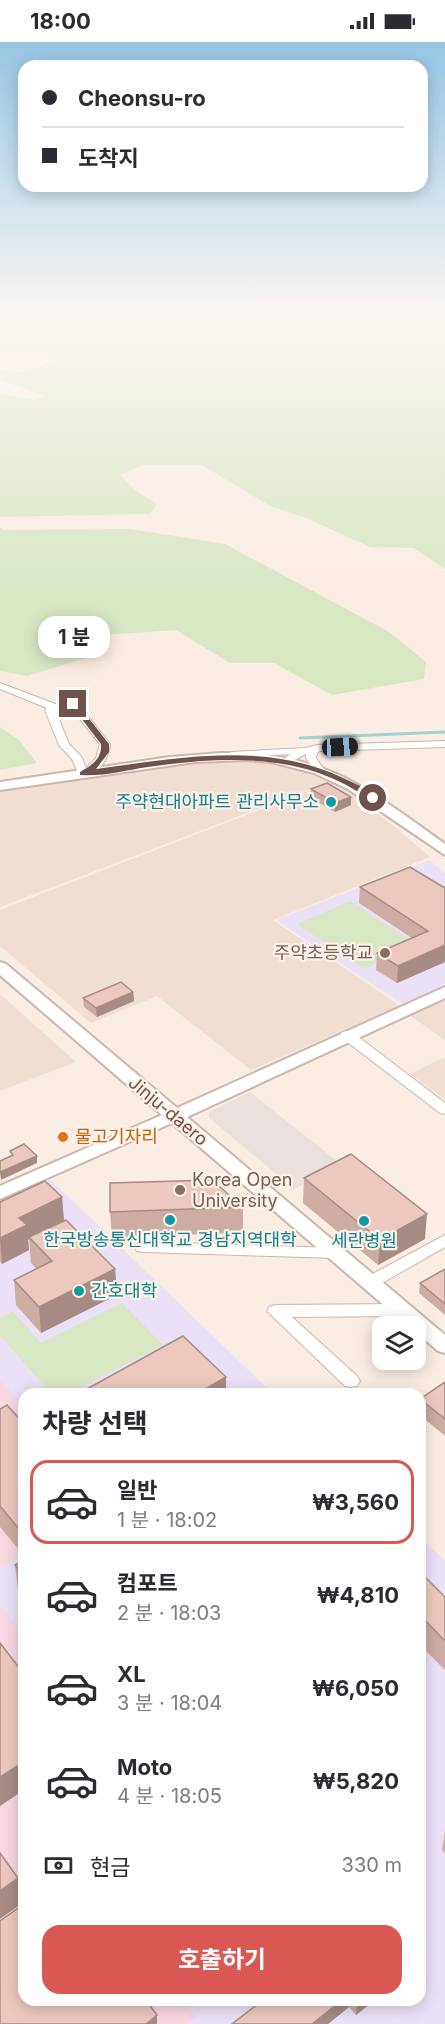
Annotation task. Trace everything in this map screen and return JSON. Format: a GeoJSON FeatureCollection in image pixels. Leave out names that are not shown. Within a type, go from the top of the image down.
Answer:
{"type":"FeatureCollection","features":[{"type":"Feature","properties":{"kind":"street"},"geometry":{"type":"LineString","coordinates":[[0,686],[56,707]]}},
{"type":"Feature","properties":{"kind":"street"},"geometry":{"type":"LineString","coordinates":[[73,704],[105,744],[105,752],[96,766],[82,774],[77,758],[64,746],[50,710],[56,707],[73,704]]}},
{"type":"Feature","properties":{"kind":"street"},"geometry":{"type":"LineString","coordinates":[[0,786],[178,760],[318,748],[445,744]]}},
{"type":"Feature","properties":{"kind":"street"},"geometry":{"type":"LineString","coordinates":[[287,761],[298,753],[318,748]]}},
{"type":"Feature","properties":{"kind":"street"},"geometry":{"type":"LineString","coordinates":[[318,748],[312,751],[311,758],[319,770]]}},
{"type":"Feature","properties":{"kind":"street"},"geometry":{"type":"LineString","coordinates":[[178,760],[235,757],[287,761],[319,770],[358,787],[445,851]]}},
{"type":"Feature","properties":{"kind":"street","name":"Jinju-daero"},"geometry":{"type":"LineString","coordinates":[[0,967],[445,1346]]}},
{"type":"Feature","properties":{"kind":"street"},"geometry":{"type":"LineString","coordinates":[[0,1193],[445,992]]}},
{"type":"Feature","properties":{"kind":"street"},"geometry":{"type":"LineString","coordinates":[[347,1035],[445,1110]]}},
{"type":"Feature","properties":{"kind":"street"},"geometry":{"type":"LineString","coordinates":[[371,1282],[445,1240]]}},
{"type":"Feature","properties":{"kind":"street"},"geometry":{"type":"LineString","coordinates":[[142,1247],[338,1253]]}},
{"type":"Feature","properties":{"kind":"street"},"geometry":{"type":"LineString","coordinates":[[351,1381],[275,1311],[403,1310]]}},
{"type":"Feature","properties":{"kind":"shaded area"},"geometry":{"type":"Polygon","coordinates":[[[240,760],[281,765],[332,781],[0,907],[0,791],[185,763],[240,760]]]}},
{"type":"Feature","properties":{"kind":"shaded area"},"geometry":{"type":"Polygon","coordinates":[[[334,781],[430,857],[273,920],[400,1006],[251,1070],[157,996],[91,1023],[0,946],[0,910],[334,781]]]}},
{"type":"Feature","properties":{"kind":"shaded area","name":"주약초등학교"},"geometry":{"type":"Polygon","coordinates":[[[429,860],[445,873],[445,985],[404,1005],[276,920],[429,860]]]}},
{"type":"Feature","properties":{"kind":"shaded area"},"geometry":{"type":"Polygon","coordinates":[[[0,994],[76,1062],[0,1091],[0,994]]]}},
{"type":"Feature","properties":{"kind":"shaded area"},"geometry":{"type":"Polygon","coordinates":[[[445,999],[445,1040],[409,1015],[445,999]]]}},
{"type":"Feature","properties":{"kind":"shaded area"},"geometry":{"type":"Polygon","coordinates":[[[445,1057],[445,1099],[410,1074],[445,1057]]]}},
{"type":"Feature","properties":{"kind":"shaded area"},"geometry":{"type":"Polygon","coordinates":[[[250,1092],[342,1165],[294,1189],[209,1118],[209,1112],[250,1092]]]}},
{"type":"Feature","properties":{"kind":"shaded area"},"geometry":{"type":"Polygon","coordinates":[[[51,1180],[267,1388],[18,1388],[18,1400],[0,1378],[0,1203],[51,1180]]]}},
{"type":"Feature","properties":{"kind":"shaded area"},"geometry":{"type":"Polygon","coordinates":[[[0,1378],[18,1400],[18,1558],[0,1568],[0,1378]]]}},
{"type":"Feature","properties":{"kind":"shaded area"},"geometry":{"type":"Polygon","coordinates":[[[426,1543],[445,1561],[445,2024],[188,2024],[196,2017],[188,2006],[426,2006],[426,1543]]]}},
{"type":"Feature","properties":{"kind":"shaded area"},"geometry":{"type":"Polygon","coordinates":[[[18,1558],[18,1628],[0,1605],[0,1568],[18,1558]]]}},
{"type":"Feature","properties":{"kind":"shaded area"},"geometry":{"type":"Polygon","coordinates":[[[0,1605],[18,1628],[18,2006],[188,2006],[196,2017],[188,2024],[0,2024],[0,1605]]]}},
{"type":"Feature","properties":{"kind":"green space"},"geometry":{"type":"Polygon","coordinates":[[[0,408],[445,408],[445,569],[414,548],[370,547],[304,517],[272,507],[202,465],[143,465],[120,475],[135,490],[157,504],[150,514],[0,517],[0,408]]]}},
{"type":"Feature","properties":{"kind":"green space"},"geometry":{"type":"Polygon","coordinates":[[[0,527],[3,530],[130,529],[225,544],[389,632],[426,662],[424,679],[332,695],[274,663],[230,663],[176,630],[103,635],[102,653],[27,676],[0,671],[0,527]]]}},
{"type":"Feature","properties":{"kind":"green space"},"geometry":{"type":"Polygon","coordinates":[[[0,727],[19,740],[37,763],[0,770],[0,727]]]}},
{"type":"Feature","properties":{"kind":"green space"},"geometry":{"type":"Polygon","coordinates":[[[350,901],[418,945],[364,969],[297,924],[350,901]]]}},
{"type":"Feature","properties":{"kind":"green space"},"geometry":{"type":"Polygon","coordinates":[[[122,1303],[163,1345],[80,1388],[46,1388],[0,1335],[0,1318],[13,1311],[41,1343],[122,1303]]]}},
{"type":"Feature","properties":{"kind":"building"},"geometry":{"type":"Polygon","coordinates":[[[327,783],[351,797],[335,803],[311,789],[327,783]]]}},
{"type":"Feature","properties":{"kind":"building"},"geometry":{"type":"Polygon","coordinates":[[[410,867],[445,887],[445,945],[398,966],[377,953],[428,931],[360,887],[410,867]]]}},
{"type":"Feature","properties":{"kind":"building"},"geometry":{"type":"Polygon","coordinates":[[[121,982],[133,992],[96,1008],[83,998],[121,982]]]}},
{"type":"Feature","properties":{"kind":"building"},"geometry":{"type":"Polygon","coordinates":[[[24,1144],[37,1156],[0,1172],[0,1161],[13,1155],[10,1151],[24,1144]]]}},
{"type":"Feature","properties":{"kind":"building"},"geometry":{"type":"Polygon","coordinates":[[[351,1154],[427,1214],[380,1240],[304,1178],[351,1154]]]}},
{"type":"Feature","properties":{"kind":"building"},"geometry":{"type":"Polygon","coordinates":[[[212,1180],[243,1207],[110,1212],[110,1183],[212,1180]]]}},
{"type":"Feature","properties":{"kind":"building"},"geometry":{"type":"Polygon","coordinates":[[[45,1181],[62,1197],[19,1218],[27,1225],[0,1238],[0,1202],[45,1181]]]}},
{"type":"Feature","properties":{"kind":"building"},"geometry":{"type":"Polygon","coordinates":[[[66,1220],[115,1269],[39,1307],[14,1280],[52,1261],[29,1237],[66,1220]]]}},
{"type":"Feature","properties":{"kind":"building"},"geometry":{"type":"Polygon","coordinates":[[[445,1269],[445,1304],[420,1283],[445,1269]]]}},
{"type":"Feature","properties":{"kind":"building"},"geometry":{"type":"Polygon","coordinates":[[[183,1336],[226,1377],[207,1388],[89,1388],[183,1336]]]}},
{"type":"Feature","properties":{"kind":"building"},"geometry":{"type":"Polygon","coordinates":[[[445,1382],[445,1419],[426,1404],[426,1395],[445,1382]]]}},
{"type":"Feature","properties":{"kind":"building"},"geometry":{"type":"Polygon","coordinates":[[[7,1405],[18,1417],[18,1528],[0,1506],[0,1409],[7,1405]]]}},
{"type":"Feature","properties":{"kind":"building"},"geometry":{"type":"Polygon","coordinates":[[[426,1578],[445,1597],[445,1641],[426,1621],[426,1578]]]}},
{"type":"Feature","properties":{"kind":"building"},"geometry":{"type":"Polygon","coordinates":[[[0,1643],[18,1666],[18,1766],[0,1777],[0,1643]]]}},
{"type":"Feature","properties":{"kind":"building"},"geometry":{"type":"Polygon","coordinates":[[[0,1853],[18,1878],[0,1891],[0,1853]]]}},
{"type":"Feature","properties":{"kind":"building"},"geometry":{"type":"Polygon","coordinates":[[[18,1908],[18,2006],[150,2006],[157,2015],[146,2024],[0,2024],[0,1921],[18,1908]]]}},
{"type":"Feature","properties":{"kind":"building"},"geometry":{"type":"Polygon","coordinates":[[[255,2006],[334,2006],[312,2024],[232,2024],[255,2006]]]}},
{"type":"Feature","properties":{"kind":"waterway"},"geometry":{"type":"LineString","coordinates":[[300,738],[445,732]]}},
{"type":"Feature","properties":{"kind":"place","name":"주약현대아파트 관리사무소"},"geometry":{"type":"Point","coordinates":[331,802]}},
{"type":"Feature","properties":{"kind":"place","name":"주약초등학교"},"geometry":{"type":"Point","coordinates":[385,953]}},
{"type":"Feature","properties":{"kind":"place","name":"물고기자리"},"geometry":{"type":"Point","coordinates":[63,1137]}},
{"type":"Feature","properties":{"kind":"place","name":"Korea Open University"},"geometry":{"type":"Point","coordinates":[180,1190]}},
{"type":"Feature","properties":{"kind":"place","name":"한국방송통신대학교 경남지역대학"},"geometry":{"type":"Point","coordinates":[170,1220]}},
{"type":"Feature","properties":{"kind":"place","name":"세란병원"},"geometry":{"type":"Point","coordinates":[364,1221]}},
{"type":"Feature","properties":{"kind":"place","name":"간호대학"},"geometry":{"type":"Point","coordinates":[79,1291]}},
{"type":"Feature","properties":{"kind":"route"},"geometry":{"type":"LineString","coordinates":[[73,704],[96,729],[105,744],[105,752],[96,766],[82,774],[190,759],[235,757],[269,759],[287,761],[319,770],[358,787],[373,798]]}}]}
